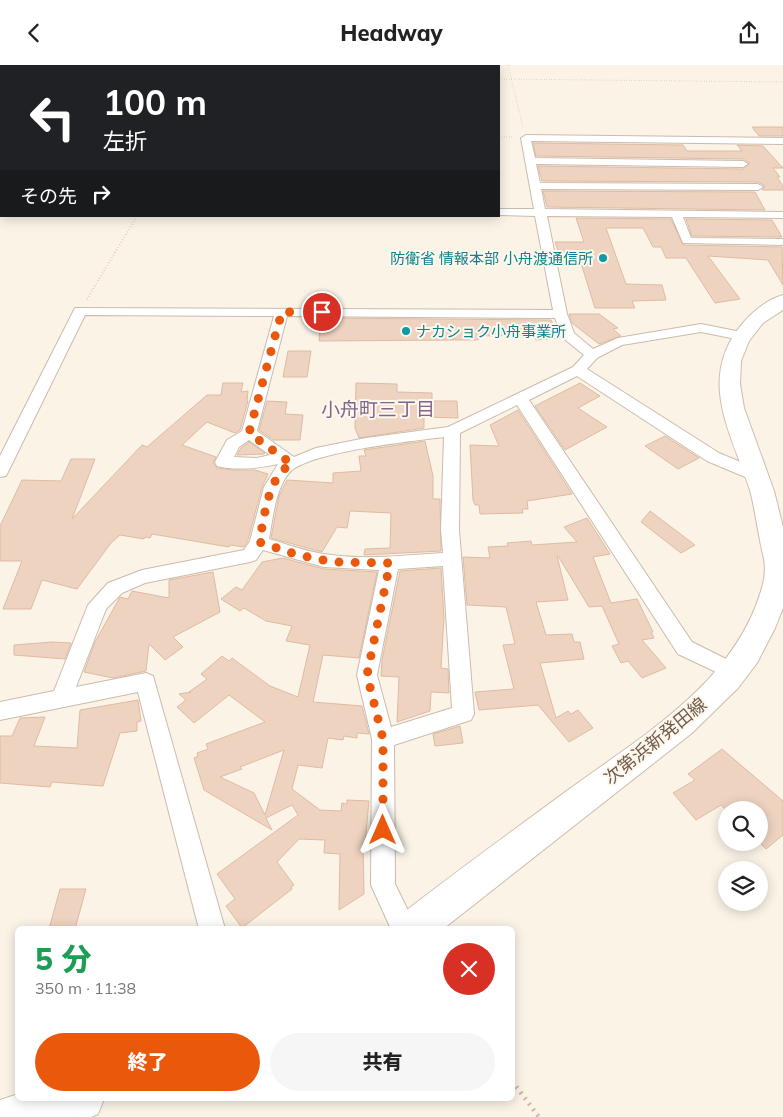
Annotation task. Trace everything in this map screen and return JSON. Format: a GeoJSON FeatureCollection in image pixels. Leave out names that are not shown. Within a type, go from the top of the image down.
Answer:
{"type":"FeatureCollection","features":[{"type":"Feature","properties":{"kind":"main road","name":"次第浜新発田線"},"geometry":{"type":"LineString","coordinates":[[416,926],[687,720],[733,672],[750,648],[761,628],[780,570],[763,495],[730,402],[729,369],[732,355],[741,336],[762,315],[783,301]]}},
{"type":"Feature","properties":{"kind":"main road"},"geometry":{"type":"LineString","coordinates":[[10,1117],[75,1101]]}},
{"type":"Feature","properties":{"kind":"street"},"geometry":{"type":"LineString","coordinates":[[592,355],[568,335],[560,314],[526,138],[747,171],[781,218]]}},
{"type":"Feature","properties":{"kind":"street"},"geometry":{"type":"LineString","coordinates":[[536,186],[747,171],[780,141],[783,150]]}},
{"type":"Feature","properties":{"kind":"street"},"geometry":{"type":"LineString","coordinates":[[530,161],[747,171]]}},
{"type":"Feature","properties":{"kind":"street"},"geometry":{"type":"LineString","coordinates":[[500,212],[676,214],[781,218]]}},
{"type":"Feature","properties":{"kind":"street"},"geometry":{"type":"LineString","coordinates":[[676,214],[687,241],[783,242]]}},
{"type":"Feature","properties":{"kind":"street"},"geometry":{"type":"LineString","coordinates":[[0,472],[80,311],[560,314]]}},
{"type":"Feature","properties":{"kind":"street"},"geometry":{"type":"LineString","coordinates":[[282,312],[249,433],[233,444],[223,462],[257,463],[288,461],[366,443],[452,431],[578,370],[592,355],[618,342],[701,327],[741,336]]}},
{"type":"Feature","properties":{"kind":"street"},"geometry":{"type":"LineString","coordinates":[[578,370],[713,457],[756,475]]}},
{"type":"Feature","properties":{"kind":"street"},"geometry":{"type":"LineString","coordinates":[[521,399],[685,648],[733,672]]}},
{"type":"Feature","properties":{"kind":"street"},"geometry":{"type":"LineString","coordinates":[[383,739],[462,714],[450,530],[452,431]]}},
{"type":"Feature","properties":{"kind":"street"},"geometry":{"type":"LineString","coordinates":[[249,433],[288,461]]}},
{"type":"Feature","properties":{"kind":"street"},"geometry":{"type":"LineString","coordinates":[[62,697],[98,605],[115,588],[142,577],[250,555],[259,542],[272,487],[288,461]]}},
{"type":"Feature","properties":{"kind":"street"},"geometry":{"type":"LineString","coordinates":[[259,542],[298,555],[333,562],[390,563],[452,559]]}},
{"type":"Feature","properties":{"kind":"street"},"geometry":{"type":"LineString","coordinates":[[390,563],[367,675],[383,739],[383,885],[403,926]]}},
{"type":"Feature","properties":{"kind":"street"},"geometry":{"type":"LineString","coordinates":[[0,711],[62,697],[146,682],[211,926]]}},
{"type":"Feature","properties":{"kind":"path"},"geometry":{"type":"LineString","coordinates":[[508,65],[526,138]]}},
{"type":"Feature","properties":{"kind":"path"},"geometry":{"type":"LineString","coordinates":[[500,79],[783,82]]}},
{"type":"Feature","properties":{"kind":"path"},"geometry":{"type":"LineString","coordinates":[[80,311],[136,217]]}},
{"type":"Feature","properties":{"kind":"path"},"geometry":{"type":"LineString","coordinates":[[515,1085],[539,1117]]}},
{"type":"Feature","properties":{"kind":"building"},"geometry":{"type":"Polygon","coordinates":[[[752,127],[783,127],[783,136],[759,136],[752,127]]]}},
{"type":"Feature","properties":{"kind":"building"},"geometry":{"type":"Polygon","coordinates":[[[533,143],[683,145],[687,151],[742,151],[737,145],[763,146],[783,168],[773,168],[780,177],[777,177],[783,186],[783,190],[762,190],[765,186],[758,182],[542,181],[538,166],[743,169],[750,163],[743,159],[536,156],[533,143]]]}},
{"type":"Feature","properties":{"kind":"building"},"geometry":{"type":"Polygon","coordinates":[[[543,191],[755,192],[765,210],[547,207],[543,191]]]}},
{"type":"Feature","properties":{"kind":"building"},"geometry":{"type":"Polygon","coordinates":[[[576,218],[671,219],[683,245],[782,247],[783,285],[768,260],[708,256],[740,299],[715,303],[686,258],[666,258],[661,247],[653,247],[643,228],[606,228],[626,284],[662,285],[666,300],[632,301],[635,308],[595,308],[580,260],[562,261],[555,242],[584,242],[576,218]]]}},
{"type":"Feature","properties":{"kind":"building"},"geometry":{"type":"Polygon","coordinates":[[[686,219],[772,220],[782,237],[692,236],[686,219]]]}},
{"type":"Feature","properties":{"kind":"building"},"geometry":{"type":"Polygon","coordinates":[[[569,314],[599,314],[618,328],[613,329],[621,336],[599,344],[572,323],[569,314]]]}},
{"type":"Feature","properties":{"kind":"building","name":"ナカショク小舟事業所"},"geometry":{"type":"Polygon","coordinates":[[[321,318],[551,320],[560,338],[536,340],[534,335],[479,336],[480,339],[476,340],[455,340],[453,336],[454,340],[319,341],[321,318]]]}},
{"type":"Feature","properties":{"kind":"building"},"geometry":{"type":"Polygon","coordinates":[[[288,351],[311,351],[307,377],[283,377],[288,351]]]}},
{"type":"Feature","properties":{"kind":"building"},"geometry":{"type":"Polygon","coordinates":[[[223,383],[243,383],[241,392],[248,391],[248,401],[240,430],[235,433],[207,422],[182,445],[216,457],[213,463],[217,468],[255,470],[268,474],[262,487],[248,540],[244,547],[230,545],[229,547],[152,534],[150,538],[145,537],[144,539],[120,535],[111,543],[77,589],[42,580],[31,609],[3,609],[22,561],[0,561],[0,526],[22,480],[61,481],[71,459],[95,459],[72,519],[142,445],[147,447],[207,395],[221,395],[223,383]]]}},
{"type":"Feature","properties":{"kind":"building"},"geometry":{"type":"Polygon","coordinates":[[[356,383],[397,384],[397,392],[432,393],[432,401],[457,401],[458,418],[424,417],[424,428],[359,438],[355,428],[356,383]]]}},
{"type":"Feature","properties":{"kind":"building"},"geometry":{"type":"Polygon","coordinates":[[[580,383],[600,396],[578,408],[607,427],[565,450],[535,406],[580,383]]]}},
{"type":"Feature","properties":{"kind":"building"},"geometry":{"type":"Polygon","coordinates":[[[267,401],[287,402],[285,414],[303,415],[300,440],[273,440],[259,430],[267,401]]]}},
{"type":"Feature","properties":{"kind":"building"},"geometry":{"type":"Polygon","coordinates":[[[518,410],[572,494],[527,501],[528,509],[522,509],[523,513],[480,514],[479,505],[475,505],[473,500],[470,445],[499,446],[490,425],[518,410]]]}},
{"type":"Feature","properties":{"kind":"building"},"geometry":{"type":"Polygon","coordinates":[[[665,436],[699,458],[678,469],[645,446],[665,436]]]}},
{"type":"Feature","properties":{"kind":"building"},"geometry":{"type":"Polygon","coordinates":[[[425,441],[433,476],[433,499],[440,499],[441,551],[364,555],[365,549],[390,548],[391,513],[350,511],[347,528],[337,527],[322,552],[271,538],[279,496],[287,480],[333,483],[333,473],[361,471],[359,456],[366,456],[364,450],[425,441]]]}},
{"type":"Feature","properties":{"kind":"building"},"geometry":{"type":"Polygon","coordinates":[[[249,442],[265,453],[237,455],[241,448],[249,442]]]}},
{"type":"Feature","properties":{"kind":"building"},"geometry":{"type":"Polygon","coordinates":[[[650,511],[695,545],[681,553],[641,522],[650,511]]]}},
{"type":"Feature","properties":{"kind":"building"},"geometry":{"type":"Polygon","coordinates":[[[587,518],[610,554],[593,557],[611,603],[637,599],[654,638],[642,640],[666,668],[642,678],[628,661],[621,663],[612,646],[619,644],[602,606],[589,607],[557,556],[568,600],[536,602],[546,635],[572,634],[574,642],[580,642],[584,659],[540,663],[556,718],[568,711],[571,714],[578,710],[593,728],[569,742],[538,705],[479,710],[475,692],[514,689],[503,645],[515,644],[506,607],[467,605],[463,557],[490,558],[488,547],[508,546],[507,543],[531,541],[532,545],[577,542],[564,527],[587,518]]]}},
{"type":"Feature","properties":{"kind":"building"},"geometry":{"type":"Polygon","coordinates":[[[283,558],[324,569],[377,572],[359,658],[323,655],[313,702],[362,706],[369,734],[357,733],[357,738],[344,736],[343,740],[328,738],[322,768],[298,765],[292,789],[320,810],[341,811],[342,803],[347,804],[347,800],[369,801],[365,844],[363,843],[364,894],[339,910],[340,854],[324,853],[325,840],[299,839],[277,862],[294,885],[291,887],[292,889],[245,926],[241,926],[226,906],[235,899],[217,874],[298,815],[292,805],[266,818],[272,830],[204,790],[194,758],[198,756],[197,753],[208,749],[206,744],[265,722],[229,695],[194,723],[177,707],[186,700],[179,694],[191,692],[189,692],[207,679],[201,674],[222,656],[229,661],[232,658],[270,686],[298,697],[310,645],[286,641],[292,626],[266,621],[244,608],[240,611],[221,599],[236,587],[242,590],[262,562],[283,558]],[[284,750],[220,777],[254,793],[265,815],[284,750]]]}},
{"type":"Feature","properties":{"kind":"building"},"geometry":{"type":"Polygon","coordinates":[[[441,568],[444,618],[441,668],[448,669],[449,693],[431,692],[430,711],[397,722],[399,677],[381,676],[382,660],[400,571],[441,568]]]}},
{"type":"Feature","properties":{"kind":"building"},"geometry":{"type":"Polygon","coordinates":[[[213,572],[220,612],[173,637],[183,647],[165,660],[149,644],[146,671],[113,678],[84,672],[95,642],[120,597],[128,599],[132,591],[169,598],[169,580],[213,572]]]}},
{"type":"Feature","properties":{"kind":"building"},"geometry":{"type":"Polygon","coordinates":[[[52,642],[71,643],[65,659],[14,655],[14,645],[52,642]]]}},
{"type":"Feature","properties":{"kind":"building"},"geometry":{"type":"Polygon","coordinates":[[[138,700],[141,721],[137,722],[137,731],[120,733],[103,786],[52,782],[50,787],[0,783],[0,736],[12,736],[20,718],[45,717],[34,746],[77,748],[80,710],[138,700]]]}},
{"type":"Feature","properties":{"kind":"building"},"geometry":{"type":"Polygon","coordinates":[[[460,726],[463,743],[435,746],[433,734],[460,726]]]}},
{"type":"Feature","properties":{"kind":"building"},"geometry":{"type":"Polygon","coordinates":[[[722,749],[783,801],[783,835],[768,847],[768,801],[718,801],[718,807],[696,820],[673,793],[695,780],[688,774],[722,749]]]}},
{"type":"Feature","properties":{"kind":"building"},"geometry":{"type":"Polygon","coordinates":[[[60,889],[86,889],[76,926],[50,926],[60,889]]]}},
{"type":"Feature","properties":{"kind":"place","name":"防衛省 情報本部 小舟渡通信所"},"geometry":{"type":"Point","coordinates":[603,258]}},
{"type":"Feature","properties":{"kind":"place","name":"ナカショク小舟事業所"},"geometry":{"type":"Point","coordinates":[406,331]}},
{"type":"Feature","properties":{"kind":"district","name":"小舟町三丁目"},"geometry":{"type":"Point","coordinates":[378,409]}},
{"type":"Feature","properties":{"kind":"route"},"geometry":{"type":"LineString","coordinates":[[322,312],[282,312],[277,329],[249,433],[292,464],[284,468],[272,487],[259,542],[298,555],[333,562],[390,563],[367,675],[383,739],[383,830]]}}]}
